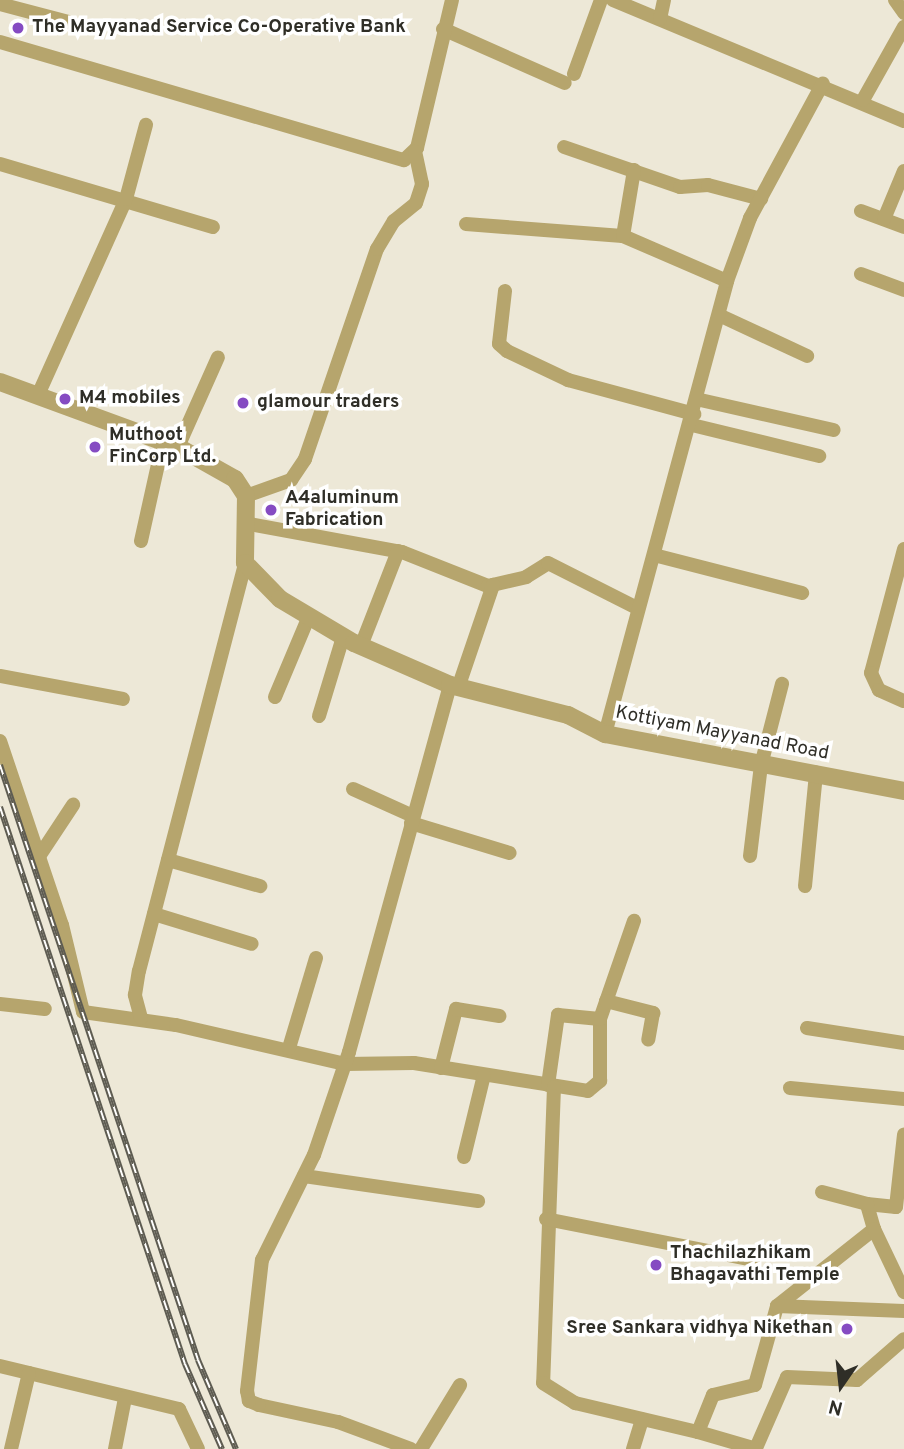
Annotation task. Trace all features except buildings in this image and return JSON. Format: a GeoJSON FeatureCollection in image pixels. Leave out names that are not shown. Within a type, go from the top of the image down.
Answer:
{"type":"FeatureCollection","features":[{"type":"Feature","properties":{"kind":"street"},"geometry":{"type":"LineString","coordinates":[[246,496],[291,480],[305,459],[377,249],[394,221],[416,203],[422,184],[415,152],[452,0]]}},
{"type":"Feature","properties":{"kind":"street"},"geometry":{"type":"LineString","coordinates":[[443,29],[569,78],[601,0]]}},
{"type":"Feature","properties":{"kind":"street"},"geometry":{"type":"LineString","coordinates":[[613,0],[823,83],[904,121]]}},
{"type":"Feature","properties":{"kind":"street"},"geometry":{"type":"LineString","coordinates":[[660,19],[664,0]]}},
{"type":"Feature","properties":{"kind":"street"},"geometry":{"type":"LineString","coordinates":[[895,0],[904,13]]}},
{"type":"Feature","properties":{"kind":"street"},"geometry":{"type":"LineString","coordinates":[[0,4],[68,22]]}},
{"type":"Feature","properties":{"kind":"street"},"geometry":{"type":"LineString","coordinates":[[863,100],[904,27]]}},
{"type":"Feature","properties":{"kind":"street"},"geometry":{"type":"LineString","coordinates":[[0,42],[298,133],[398,159],[415,152]]}},
{"type":"Feature","properties":{"kind":"street"},"geometry":{"type":"LineString","coordinates":[[605,734],[635,607],[654,555],[721,316],[727,281],[761,199],[823,83]]}},
{"type":"Feature","properties":{"kind":"street"},"geometry":{"type":"LineString","coordinates":[[38,395],[126,199],[146,125]]}},
{"type":"Feature","properties":{"kind":"street"},"geometry":{"type":"LineString","coordinates":[[564,147],[680,187],[708,185],[761,199]]}},
{"type":"Feature","properties":{"kind":"street"},"geometry":{"type":"LineString","coordinates":[[0,164],[126,199],[213,227]]}},
{"type":"Feature","properties":{"kind":"street"},"geometry":{"type":"LineString","coordinates":[[623,236],[634,170]]}},
{"type":"Feature","properties":{"kind":"street"},"geometry":{"type":"LineString","coordinates":[[884,219],[904,171]]}},
{"type":"Feature","properties":{"kind":"street"},"geometry":{"type":"LineString","coordinates":[[861,211],[904,227]]}},
{"type":"Feature","properties":{"kind":"street"},"geometry":{"type":"LineString","coordinates":[[466,224],[623,236],[727,281]]}},
{"type":"Feature","properties":{"kind":"street"},"geometry":{"type":"LineString","coordinates":[[861,274],[904,290]]}},
{"type":"Feature","properties":{"kind":"street"},"geometry":{"type":"LineString","coordinates":[[505,291],[499,344],[507,351],[568,380],[694,413],[818,456]]}},
{"type":"Feature","properties":{"kind":"street"},"geometry":{"type":"LineString","coordinates":[[721,316],[807,356]]}},
{"type":"Feature","properties":{"kind":"street"},"geometry":{"type":"LineString","coordinates":[[141,541],[170,444],[218,357]]}},
{"type":"Feature","properties":{"kind":"street"},"geometry":{"type":"LineString","coordinates":[[0,382],[170,444],[235,479],[246,496],[245,563],[135,995],[141,1018]]}},
{"type":"Feature","properties":{"kind":"street"},"geometry":{"type":"LineString","coordinates":[[694,413],[834,429]]}},
{"type":"Feature","properties":{"kind":"street"},"geometry":{"type":"LineString","coordinates":[[244,523],[398,551],[493,585],[548,564],[635,607]]}},
{"type":"Feature","properties":{"kind":"street"},"geometry":{"type":"LineString","coordinates":[[904,549],[871,673],[879,690],[904,701]]}},
{"type":"Feature","properties":{"kind":"street"},"geometry":{"type":"LineString","coordinates":[[361,646],[398,551]]}},
{"type":"Feature","properties":{"kind":"street"},"geometry":{"type":"LineString","coordinates":[[654,555],[802,593]]}},
{"type":"Feature","properties":{"kind":"street","name":"Kottiyam Mayyanad Road"},"geometry":{"type":"LineString","coordinates":[[245,563],[280,599],[343,637],[454,686],[568,715],[605,734],[904,791]]}},
{"type":"Feature","properties":{"kind":"street"},"geometry":{"type":"LineString","coordinates":[[411,1449],[338,1422],[249,1401],[262,1260],[304,1176],[345,1063],[412,819],[454,686],[493,585]]}},
{"type":"Feature","properties":{"kind":"street"},"geometry":{"type":"LineString","coordinates":[[275,697],[309,616]]}},
{"type":"Feature","properties":{"kind":"street"},"geometry":{"type":"LineString","coordinates":[[319,716],[343,637]]}},
{"type":"Feature","properties":{"kind":"street"},"geometry":{"type":"LineString","coordinates":[[0,676],[123,699]]}},
{"type":"Feature","properties":{"kind":"street"},"geometry":{"type":"LineString","coordinates":[[750,856],[761,765],[782,684]]}},
{"type":"Feature","properties":{"kind":"street"},"geometry":{"type":"LineString","coordinates":[[0,741],[83,1012],[141,1018],[289,1048],[345,1063],[441,1068],[551,1086],[597,1087],[600,1018],[634,921]]}},
{"type":"Feature","properties":{"kind":"street"},"geometry":{"type":"LineString","coordinates":[[805,886],[816,774]]}},
{"type":"Feature","properties":{"kind":"street"},"geometry":{"type":"LineString","coordinates":[[353,789],[412,819],[510,853]]}},
{"type":"Feature","properties":{"kind":"street"},"geometry":{"type":"LineString","coordinates":[[38,858],[73,805]]}},
{"type":"Feature","properties":{"kind":"street"},"geometry":{"type":"LineString","coordinates":[[168,860],[260,887]]}},
{"type":"Feature","properties":{"kind":"street"},"geometry":{"type":"LineString","coordinates":[[154,914],[252,944]]}},
{"type":"Feature","properties":{"kind":"street"},"geometry":{"type":"LineString","coordinates":[[289,1048],[316,958]]}},
{"type":"Feature","properties":{"kind":"street"},"geometry":{"type":"LineString","coordinates":[[606,1001],[653,1013],[648,1040]]}},
{"type":"Feature","properties":{"kind":"street"},"geometry":{"type":"LineString","coordinates":[[0,1004],[45,1009]]}},
{"type":"Feature","properties":{"kind":"street"},"geometry":{"type":"LineString","coordinates":[[441,1068],[456,1009],[499,1016]]}},
{"type":"Feature","properties":{"kind":"street"},"geometry":{"type":"LineString","coordinates":[[600,1018],[558,1015],[551,1086],[546,1219],[550,1288],[543,1383],[575,1403],[698,1432],[756,1449],[787,1377],[857,1380],[904,1339]]}},
{"type":"Feature","properties":{"kind":"street"},"geometry":{"type":"LineString","coordinates":[[807,1028],[904,1043]]}},
{"type":"Feature","properties":{"kind":"street"},"geometry":{"type":"LineString","coordinates":[[464,1157],[484,1075]]}},
{"type":"Feature","properties":{"kind":"street"},"geometry":{"type":"LineString","coordinates":[[790,1088],[904,1099]]}},
{"type":"Feature","properties":{"kind":"street"},"geometry":{"type":"LineString","coordinates":[[822,1192],[867,1204],[900,1206],[903,1144]]}},
{"type":"Feature","properties":{"kind":"street"},"geometry":{"type":"LineString","coordinates":[[304,1176],[478,1201]]}},
{"type":"Feature","properties":{"kind":"street"},"geometry":{"type":"LineString","coordinates":[[867,1204],[874,1229],[904,1292]]}},
{"type":"Feature","properties":{"kind":"street"},"geometry":{"type":"LineString","coordinates":[[546,1219],[753,1260]]}},
{"type":"Feature","properties":{"kind":"street"},"geometry":{"type":"LineString","coordinates":[[698,1432],[713,1395],[755,1385],[766,1326],[777,1306],[874,1229]]}},
{"type":"Feature","properties":{"kind":"street"},"geometry":{"type":"LineString","coordinates":[[777,1306],[904,1311]]}},
{"type":"Feature","properties":{"kind":"street"},"geometry":{"type":"LineString","coordinates":[[0,1366],[179,1409],[198,1449]]}},
{"type":"Feature","properties":{"kind":"street"},"geometry":{"type":"LineString","coordinates":[[11,1449],[29,1373]]}},
{"type":"Feature","properties":{"kind":"street"},"geometry":{"type":"LineString","coordinates":[[421,1449],[460,1385]]}},
{"type":"Feature","properties":{"kind":"street"},"geometry":{"type":"LineString","coordinates":[[115,1449],[125,1398]]}},
{"type":"Feature","properties":{"kind":"street"},"geometry":{"type":"LineString","coordinates":[[633,1449],[642,1419]]}},
{"type":"Feature","properties":{"kind":"railway"},"geometry":{"type":"LineString","coordinates":[[0,765],[198,1360],[236,1449]]}},
{"type":"Feature","properties":{"kind":"railway"},"geometry":{"type":"LineString","coordinates":[[0,807],[185,1364],[222,1449]]}},
{"type":"Feature","properties":{"kind":"place","name":"The Mayyanad Service Co-Operative Bank"},"geometry":{"type":"Point","coordinates":[18,28]}},
{"type":"Feature","properties":{"kind":"place","name":"M4 mobiles"},"geometry":{"type":"Point","coordinates":[65,399]}},
{"type":"Feature","properties":{"kind":"place","name":"glamour traders"},"geometry":{"type":"Point","coordinates":[243,403]}},
{"type":"Feature","properties":{"kind":"place","name":"Muthoot FinCorp Ltd."},"geometry":{"type":"Point","coordinates":[95,447]}},
{"type":"Feature","properties":{"kind":"place","name":"A4aluminum Fabrication"},"geometry":{"type":"Point","coordinates":[271,510]}},
{"type":"Feature","properties":{"kind":"place","name":"Thachilazhikam Bhagavathi Temple"},"geometry":{"type":"Point","coordinates":[656,1265]}},
{"type":"Feature","properties":{"kind":"place","name":"Sree Sankara vidhya Nikethan"},"geometry":{"type":"Point","coordinates":[847,1329]}}]}
